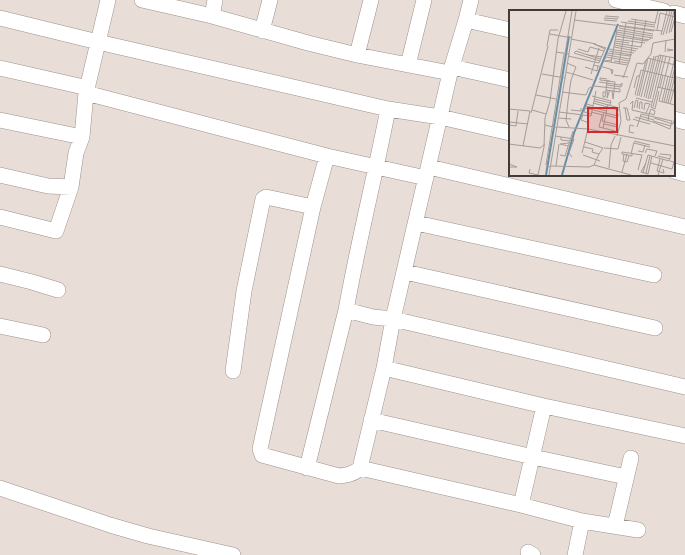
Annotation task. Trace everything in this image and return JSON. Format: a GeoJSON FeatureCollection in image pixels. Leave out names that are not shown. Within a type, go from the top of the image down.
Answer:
{"type":"FeatureCollection","features":[{"type":"Feature","properties":{"kind":"street"},"geometry":{"type":"LineString","coordinates":[[0,217],[56,231],[71,187],[76,152],[82,137],[87,90],[108,0]]}},
{"type":"Feature","properties":{"kind":"street"},"geometry":{"type":"LineString","coordinates":[[142,0],[163,2],[262,31],[357,55],[408,65],[451,70],[509,80]]}},
{"type":"Feature","properties":{"kind":"street"},"geometry":{"type":"LineString","coordinates":[[212,16],[215,0]]}},
{"type":"Feature","properties":{"kind":"street"},"geometry":{"type":"LineString","coordinates":[[262,31],[270,0]]}},
{"type":"Feature","properties":{"kind":"street"},"geometry":{"type":"LineString","coordinates":[[357,55],[371,0]]}},
{"type":"Feature","properties":{"kind":"street"},"geometry":{"type":"LineString","coordinates":[[408,65],[424,0]]}},
{"type":"Feature","properties":{"kind":"street"},"geometry":{"type":"LineString","coordinates":[[327,156],[313,207],[260,449],[262,456],[339,476],[353,473],[360,468],[451,70],[471,0]]}},
{"type":"Feature","properties":{"kind":"street"},"geometry":{"type":"LineString","coordinates":[[616,0],[660,10]]}},
{"type":"Feature","properties":{"kind":"street"},"geometry":{"type":"LineString","coordinates":[[675,13],[685,16]]}},
{"type":"Feature","properties":{"kind":"street"},"geometry":{"type":"LineString","coordinates":[[0,18],[388,109],[440,117],[509,133]]}},
{"type":"Feature","properties":{"kind":"street"},"geometry":{"type":"LineString","coordinates":[[466,20],[509,30]]}},
{"type":"Feature","properties":{"kind":"street"},"geometry":{"type":"LineString","coordinates":[[0,68],[87,90],[327,156],[377,167],[427,173],[685,227]]}},
{"type":"Feature","properties":{"kind":"street"},"geometry":{"type":"LineString","coordinates":[[675,68],[685,71]]}},
{"type":"Feature","properties":{"kind":"street"},"geometry":{"type":"LineString","coordinates":[[307,468],[346,310],[388,109]]}},
{"type":"Feature","properties":{"kind":"street"},"geometry":{"type":"LineString","coordinates":[[675,119],[685,122]]}},
{"type":"Feature","properties":{"kind":"street"},"geometry":{"type":"LineString","coordinates":[[0,120],[82,137]]}},
{"type":"Feature","properties":{"kind":"street"},"geometry":{"type":"LineString","coordinates":[[675,171],[685,174]]}},
{"type":"Feature","properties":{"kind":"street"},"geometry":{"type":"LineString","coordinates":[[0,175],[48,186],[71,187]]}},
{"type":"Feature","properties":{"kind":"street"},"geometry":{"type":"LineString","coordinates":[[233,371],[244,291],[263,199],[266,197],[313,207]]}},
{"type":"Feature","properties":{"kind":"street"},"geometry":{"type":"LineString","coordinates":[[416,223],[654,275]]}},
{"type":"Feature","properties":{"kind":"street"},"geometry":{"type":"LineString","coordinates":[[405,272],[655,328]]}},
{"type":"Feature","properties":{"kind":"street"},"geometry":{"type":"LineString","coordinates":[[0,274],[58,290]]}},
{"type":"Feature","properties":{"kind":"street"},"geometry":{"type":"LineString","coordinates":[[346,310],[374,317],[393,319],[685,387]]}},
{"type":"Feature","properties":{"kind":"street"},"geometry":{"type":"LineString","coordinates":[[0,326],[43,335]]}},
{"type":"Feature","properties":{"kind":"street"},"geometry":{"type":"LineString","coordinates":[[384,368],[544,406],[685,436]]}},
{"type":"Feature","properties":{"kind":"street"},"geometry":{"type":"LineString","coordinates":[[521,505],[544,406]]}},
{"type":"Feature","properties":{"kind":"street"},"geometry":{"type":"LineString","coordinates":[[371,420],[626,477]]}},
{"type":"Feature","properties":{"kind":"street"},"geometry":{"type":"LineString","coordinates":[[615,526],[631,458]]}},
{"type":"Feature","properties":{"kind":"street"},"geometry":{"type":"LineString","coordinates":[[360,468],[582,520],[638,530]]}},
{"type":"Feature","properties":{"kind":"street"},"geometry":{"type":"LineString","coordinates":[[0,488],[110,526],[233,555]]}},
{"type":"Feature","properties":{"kind":"street"},"geometry":{"type":"LineString","coordinates":[[574,555],[582,520]]}}]}
